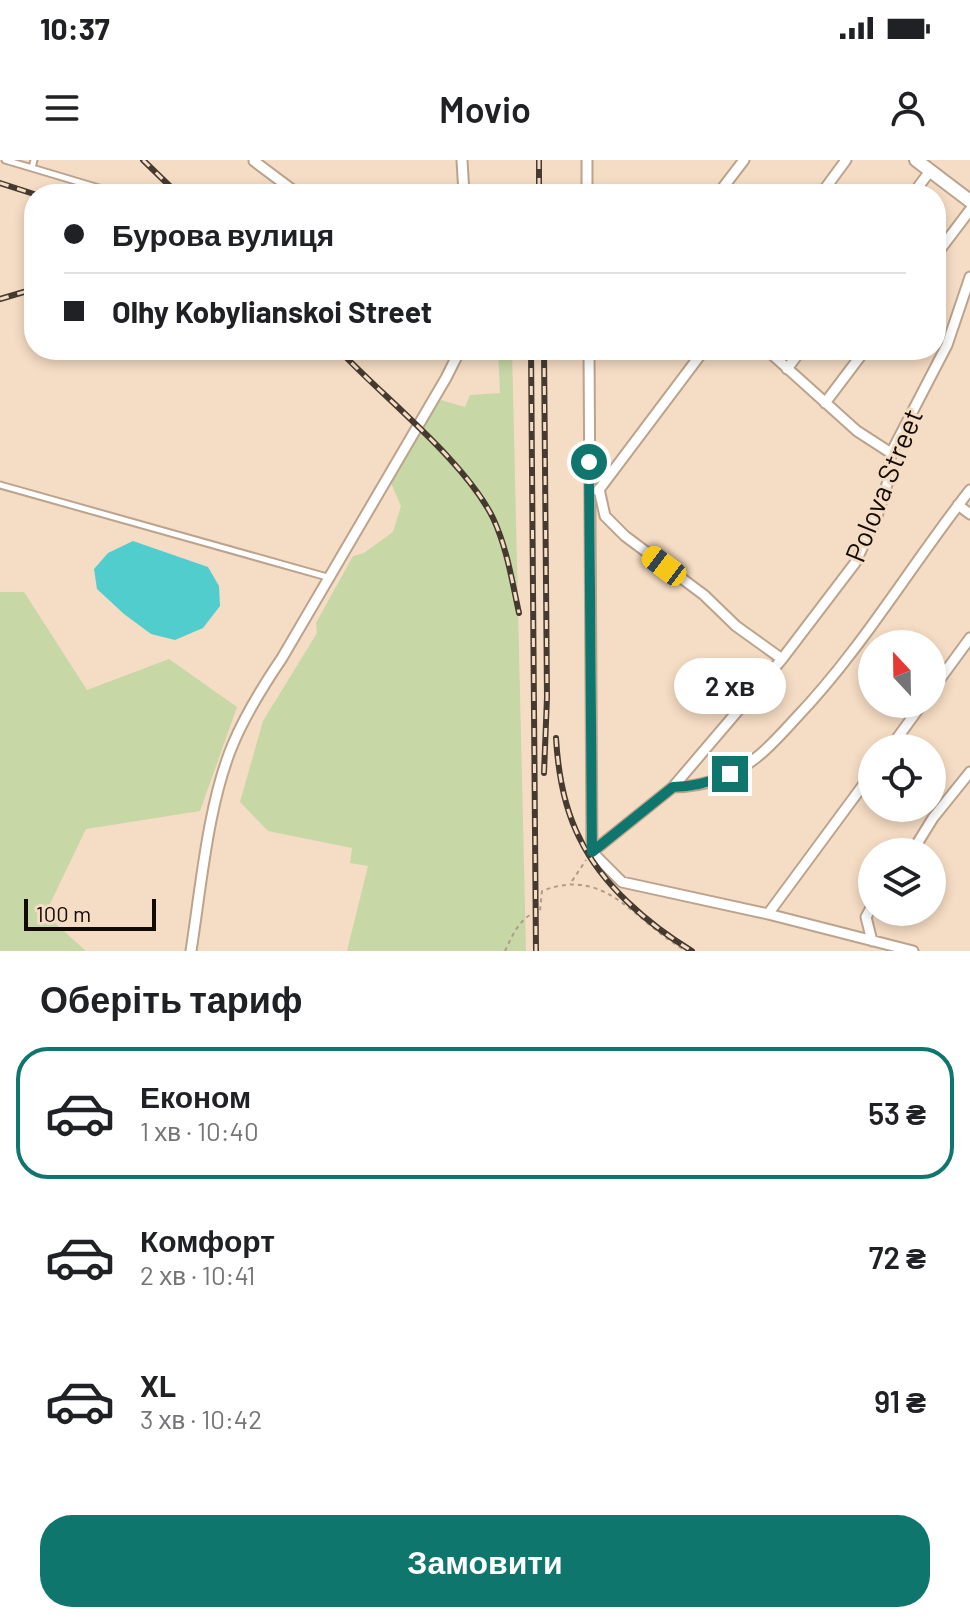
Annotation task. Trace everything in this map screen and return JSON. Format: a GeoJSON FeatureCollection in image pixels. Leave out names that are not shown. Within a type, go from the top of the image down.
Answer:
{"type":"FeatureCollection","features":[{"type":"Feature","properties":{"kind":"main road"},"geometry":{"type":"LineString","coordinates":[[916,160],[970,201]]}},
{"type":"Feature","properties":{"kind":"street"},"geometry":{"type":"LineString","coordinates":[[462,160],[463,184]]}},
{"type":"Feature","properties":{"kind":"street"},"geometry":{"type":"LineString","coordinates":[[587,160],[587,184]]}},
{"type":"Feature","properties":{"kind":"street"},"geometry":{"type":"LineString","coordinates":[[726,184],[744,160]]}},
{"type":"Feature","properties":{"kind":"street"},"geometry":{"type":"LineString","coordinates":[[828,184],[846,160]]}},
{"type":"Feature","properties":{"kind":"street"},"geometry":{"type":"LineString","coordinates":[[254,161],[285,184]]}},
{"type":"Feature","properties":{"kind":"street"},"geometry":{"type":"LineString","coordinates":[[920,184],[930,171]]}},
{"type":"Feature","properties":{"kind":"street"},"geometry":{"type":"LineString","coordinates":[[946,242],[970,210]]}},
{"type":"Feature","properties":{"kind":"street","name":"Polova Street"},"geometry":{"type":"LineString","coordinates":[[946,347],[970,277]]}},
{"type":"Feature","properties":{"kind":"street"},"geometry":{"type":"LineString","coordinates":[[191,951],[216,800],[229,755],[253,702],[282,658],[455,360]]}},
{"type":"Feature","properties":{"kind":"street"},"geometry":{"type":"LineString","coordinates":[[589,360],[592,852],[622,882],[768,914],[913,951]]}},
{"type":"Feature","properties":{"kind":"street"},"geometry":{"type":"LineString","coordinates":[[590,502],[696,360]]}},
{"type":"Feature","properties":{"kind":"street"},"geometry":{"type":"LineString","coordinates":[[778,360],[857,431],[891,453]]}},
{"type":"Feature","properties":{"kind":"street"},"geometry":{"type":"LineString","coordinates":[[787,369],[794,360]]}},
{"type":"Feature","properties":{"kind":"street"},"geometry":{"type":"LineString","coordinates":[[825,403],[857,360]]}},
{"type":"Feature","properties":{"kind":"street","name":"Polova Street"},"geometry":{"type":"LineString","coordinates":[[592,852],[673,787],[782,659],[855,563],[877,516],[888,481],[891,453],[939,360]]}},
{"type":"Feature","properties":{"kind":"street"},"geometry":{"type":"LineString","coordinates":[[599,489],[605,516],[625,536],[782,659]]}},
{"type":"Feature","properties":{"kind":"street"},"geometry":{"type":"LineString","coordinates":[[673,787],[710,782],[757,757],[830,683],[970,490]]}},
{"type":"Feature","properties":{"kind":"street"},"geometry":{"type":"LineString","coordinates":[[958,505],[970,514]]}},
{"type":"Feature","properties":{"kind":"street"},"geometry":{"type":"LineString","coordinates":[[946,671],[970,638]]}},
{"type":"Feature","properties":{"kind":"street"},"geometry":{"type":"LineString","coordinates":[[921,838],[970,772]]}},
{"type":"Feature","properties":{"kind":"street"},"geometry":{"type":"LineString","coordinates":[[768,914],[858,792]]}},
{"type":"Feature","properties":{"kind":"street"},"geometry":{"type":"LineString","coordinates":[[868,926],[872,941]]}},
{"type":"Feature","properties":{"kind":"lane"},"geometry":{"type":"LineString","coordinates":[[5,160],[86,184]]}},
{"type":"Feature","properties":{"kind":"lane"},"geometry":{"type":"LineString","coordinates":[[32,168],[34,160]]}},
{"type":"Feature","properties":{"kind":"lane"},"geometry":{"type":"LineString","coordinates":[[0,485],[327,577]]}},
{"type":"Feature","properties":{"kind":"path"},"geometry":{"type":"LineString","coordinates":[[571,882],[592,852]]}},
{"type":"Feature","properties":{"kind":"path"},"geometry":{"type":"LineString","coordinates":[[505,951],[515,930],[526,917],[540,911],[542,891],[571,882],[591,885],[627,905],[670,942],[687,951]]}},
{"type":"Feature","properties":{"kind":"path"},"geometry":{"type":"LineString","coordinates":[[601,890],[622,882]]}},
{"type":"Feature","properties":{"kind":"green space"},"geometry":{"type":"Polygon","coordinates":[[[498,360],[512,360],[526,951],[347,951],[368,866],[350,863],[352,848],[268,831],[240,802],[263,721],[317,633],[316,623],[353,556],[364,553],[393,532],[401,506],[391,483],[421,428],[441,400],[465,407],[470,395],[500,393],[498,360]]]}},
{"type":"Feature","properties":{"kind":"green space"},"geometry":{"type":"Polygon","coordinates":[[[0,592],[24,592],[87,690],[169,659],[237,707],[200,811],[86,829],[45,914],[86,951],[0,951],[0,592]]]}},
{"type":"Feature","properties":{"kind":"water"},"geometry":{"type":"Polygon","coordinates":[[[133,541],[208,567],[219,586],[220,606],[203,628],[175,640],[151,634],[97,589],[94,569],[108,553],[133,541]]]}},
{"type":"Feature","properties":{"kind":"railway"},"geometry":{"type":"LineString","coordinates":[[143,160],[168,184]]}},
{"type":"Feature","properties":{"kind":"railway"},"geometry":{"type":"LineString","coordinates":[[539,160],[539,184]]}},
{"type":"Feature","properties":{"kind":"railway"},"geometry":{"type":"LineString","coordinates":[[0,183],[24,191]]}},
{"type":"Feature","properties":{"kind":"railway"},"geometry":{"type":"LineString","coordinates":[[0,299],[24,292]]}},
{"type":"Feature","properties":{"kind":"railway"},"geometry":{"type":"LineString","coordinates":[[348,360],[444,452],[480,496],[502,541],[519,613]]}},
{"type":"Feature","properties":{"kind":"railway"},"geometry":{"type":"LineString","coordinates":[[531,360],[536,951]]}},
{"type":"Feature","properties":{"kind":"railway"},"geometry":{"type":"LineString","coordinates":[[544,360],[547,697],[544,773]]}},
{"type":"Feature","properties":{"kind":"railway"},"geometry":{"type":"LineString","coordinates":[[556,738],[566,802],[574,827],[589,856],[614,888],[643,916],[692,951]]}},
{"type":"Feature","properties":{"kind":"route"},"geometry":{"type":"LineString","coordinates":[[589,462],[592,852],[673,787],[710,782],[730,774]]}}]}
